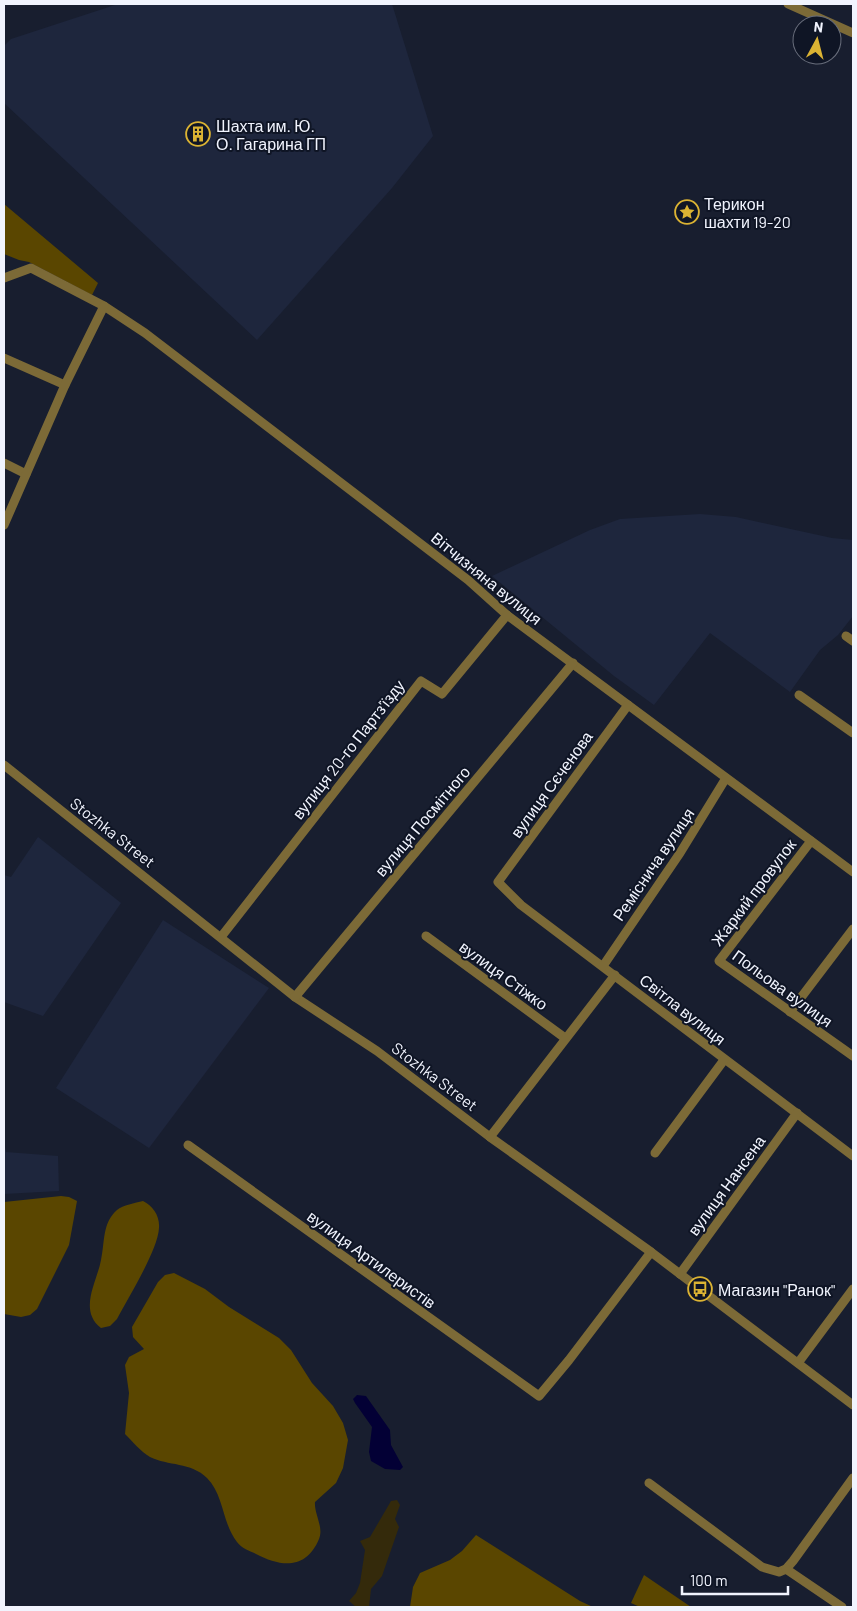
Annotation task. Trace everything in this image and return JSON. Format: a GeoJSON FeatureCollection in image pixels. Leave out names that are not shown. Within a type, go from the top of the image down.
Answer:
{"type":"FeatureCollection","features":[{"type":"Feature","properties":{"kind":"street"},"geometry":{"type":"LineString","coordinates":[[788,4],[853,33]]}},
{"type":"Feature","properties":{"kind":"street","name":"Вітчизняна вулиця"},"geometry":{"type":"LineString","coordinates":[[4,278],[31,268],[104,306],[145,334],[468,580],[507,615],[853,872]]}},
{"type":"Feature","properties":{"kind":"street"},"geometry":{"type":"LineString","coordinates":[[4,525],[65,385],[104,306]]}},
{"type":"Feature","properties":{"kind":"street"},"geometry":{"type":"LineString","coordinates":[[5,356],[65,385]]}},
{"type":"Feature","properties":{"kind":"street"},"geometry":{"type":"LineString","coordinates":[[4,463],[26,474]]}},
{"type":"Feature","properties":{"kind":"street","name":"вулиця 20-го Партз'їзду"},"geometry":{"type":"LineString","coordinates":[[222,937],[420,681],[442,694],[507,615]]}},
{"type":"Feature","properties":{"kind":"street","name":"вулиця Посмітного"},"geometry":{"type":"LineString","coordinates":[[295,998],[573,664]]}},
{"type":"Feature","properties":{"kind":"street"},"geometry":{"type":"LineString","coordinates":[[799,696],[853,733]]}},
{"type":"Feature","properties":{"kind":"street","name":"вулиця Сєченова"},"geometry":{"type":"LineString","coordinates":[[498,882],[628,705]]}},
{"type":"Feature","properties":{"kind":"street","name":"Stozhka Street"},"geometry":{"type":"LineString","coordinates":[[4,765],[222,937],[295,998],[377,1051],[490,1137],[651,1252],[853,1405]]}},
{"type":"Feature","properties":{"kind":"street","name":"Реміснича вулиця"},"geometry":{"type":"LineString","coordinates":[[603,966],[680,853],[726,778]]}},
{"type":"Feature","properties":{"kind":"street","name":"Жаркий провулок"},"geometry":{"type":"LineString","coordinates":[[719,961],[811,841]]}},
{"type":"Feature","properties":{"kind":"street","name":"Світла вулиця"},"geometry":{"type":"LineString","coordinates":[[498,882],[521,905],[853,1156]]}},
{"type":"Feature","properties":{"kind":"street"},"geometry":{"type":"LineString","coordinates":[[790,1012],[853,929]]}},
{"type":"Feature","properties":{"kind":"street","name":"вулиця Стіжко"},"geometry":{"type":"LineString","coordinates":[[426,936],[565,1038]]}},
{"type":"Feature","properties":{"kind":"street","name":"Польова вулиця"},"geometry":{"type":"LineString","coordinates":[[719,961],[853,1056]]}},
{"type":"Feature","properties":{"kind":"street"},"geometry":{"type":"LineString","coordinates":[[490,1137],[615,975]]}},
{"type":"Feature","properties":{"kind":"street"},"geometry":{"type":"LineString","coordinates":[[655,1153],[724,1060]]}},
{"type":"Feature","properties":{"kind":"street","name":"вулиця Нансена"},"geometry":{"type":"LineString","coordinates":[[680,1274],[797,1113]]}},
{"type":"Feature","properties":{"kind":"street","name":"вулиця Артилеристів"},"geometry":{"type":"LineString","coordinates":[[188,1145],[539,1396],[651,1252]]}},
{"type":"Feature","properties":{"kind":"street"},"geometry":{"type":"LineString","coordinates":[[798,1363],[853,1289]]}},
{"type":"Feature","properties":{"kind":"street"},"geometry":{"type":"LineString","coordinates":[[649,1483],[762,1567],[779,1572],[790,1565],[853,1478]]}},
{"type":"Feature","properties":{"kind":"street"},"geometry":{"type":"LineString","coordinates":[[790,1565],[842,1607]]}},
{"type":"Feature","properties":{"kind":"shaded area"},"geometry":{"type":"Polygon","coordinates":[[[118,4],[392,4],[433,136],[392,188],[257,340],[4,103],[4,46],[11,39],[118,4]]]}},
{"type":"Feature","properties":{"kind":"shaded area"},"geometry":{"type":"Polygon","coordinates":[[[4,204],[98,283],[92,295],[29,262],[4,254],[4,204]]]}},
{"type":"Feature","properties":{"kind":"shaded area"},"geometry":{"type":"Polygon","coordinates":[[[700,514],[736,517],[832,538],[853,540],[853,616],[838,635],[820,650],[790,692],[710,633],[654,705],[614,676],[492,576],[590,530],[620,519],[700,514]]]}},
{"type":"Feature","properties":{"kind":"shaded area"},"geometry":{"type":"Polygon","coordinates":[[[38,837],[121,903],[43,1016],[4,1002],[4,875],[11,877],[38,837]]]}},
{"type":"Feature","properties":{"kind":"shaded area"},"geometry":{"type":"Polygon","coordinates":[[[163,920],[269,988],[149,1148],[56,1088],[163,920]]]}},
{"type":"Feature","properties":{"kind":"shaded area"},"geometry":{"type":"Polygon","coordinates":[[[4,1142],[6,1152],[58,1156],[59,1191],[4,1194],[4,1142]]]}},
{"type":"Feature","properties":{"kind":"shaded area"},"geometry":{"type":"Polygon","coordinates":[[[61,1196],[77,1201],[69,1245],[37,1309],[30,1315],[21,1317],[4,1314],[4,1202],[61,1196]]]}},
{"type":"Feature","properties":{"kind":"shaded area"},"geometry":{"type":"Polygon","coordinates":[[[143,1201],[153,1209],[159,1224],[154,1249],[117,1319],[110,1326],[101,1328],[94,1321],[90,1304],[101,1260],[106,1227],[117,1210],[126,1205],[143,1201]]]}},
{"type":"Feature","properties":{"kind":"shaded area"},"geometry":{"type":"Polygon","coordinates":[[[174,1273],[205,1289],[229,1307],[279,1338],[291,1350],[312,1383],[333,1406],[343,1423],[348,1440],[343,1468],[336,1483],[315,1502],[320,1525],[319,1539],[314,1549],[300,1561],[283,1563],[275,1561],[241,1546],[228,1526],[217,1492],[207,1478],[194,1469],[150,1457],[125,1434],[129,1393],[125,1365],[129,1357],[144,1349],[133,1337],[132,1327],[158,1282],[165,1275],[174,1273]]]}},
{"type":"Feature","properties":{"kind":"shaded area"},"geometry":{"type":"Polygon","coordinates":[[[357,1395],[366,1396],[390,1430],[391,1445],[403,1467],[400,1470],[385,1469],[371,1461],[369,1452],[372,1427],[353,1399],[357,1395]]]}},
{"type":"Feature","properties":{"kind":"shaded area"},"geometry":{"type":"Polygon","coordinates":[[[397,1500],[400,1505],[395,1519],[399,1527],[382,1576],[371,1589],[369,1607],[356,1607],[349,1601],[356,1593],[360,1583],[365,1550],[360,1541],[370,1537],[391,1501],[397,1500]]]}},
{"type":"Feature","properties":{"kind":"shaded area"},"geometry":{"type":"Polygon","coordinates":[[[476,1535],[580,1601],[593,1607],[410,1607],[413,1587],[420,1573],[450,1560],[462,1551],[476,1535]]]}},
{"type":"Feature","properties":{"kind":"shaded area"},"geometry":{"type":"Polygon","coordinates":[[[644,1575],[691,1607],[640,1607],[631,1603],[644,1575]]]}},
{"type":"Feature","properties":{"kind":"place","name":"Шахта им. Ю. О. Гагарина ГП"},"geometry":{"type":"Point","coordinates":[198,134]}},
{"type":"Feature","properties":{"kind":"place","name":"Терикон шахти 19-20"},"geometry":{"type":"Point","coordinates":[687,212]}},
{"type":"Feature","properties":{"kind":"place","name":"Магазин \"Ранок\""},"geometry":{"type":"Point","coordinates":[700,1289]}}]}
